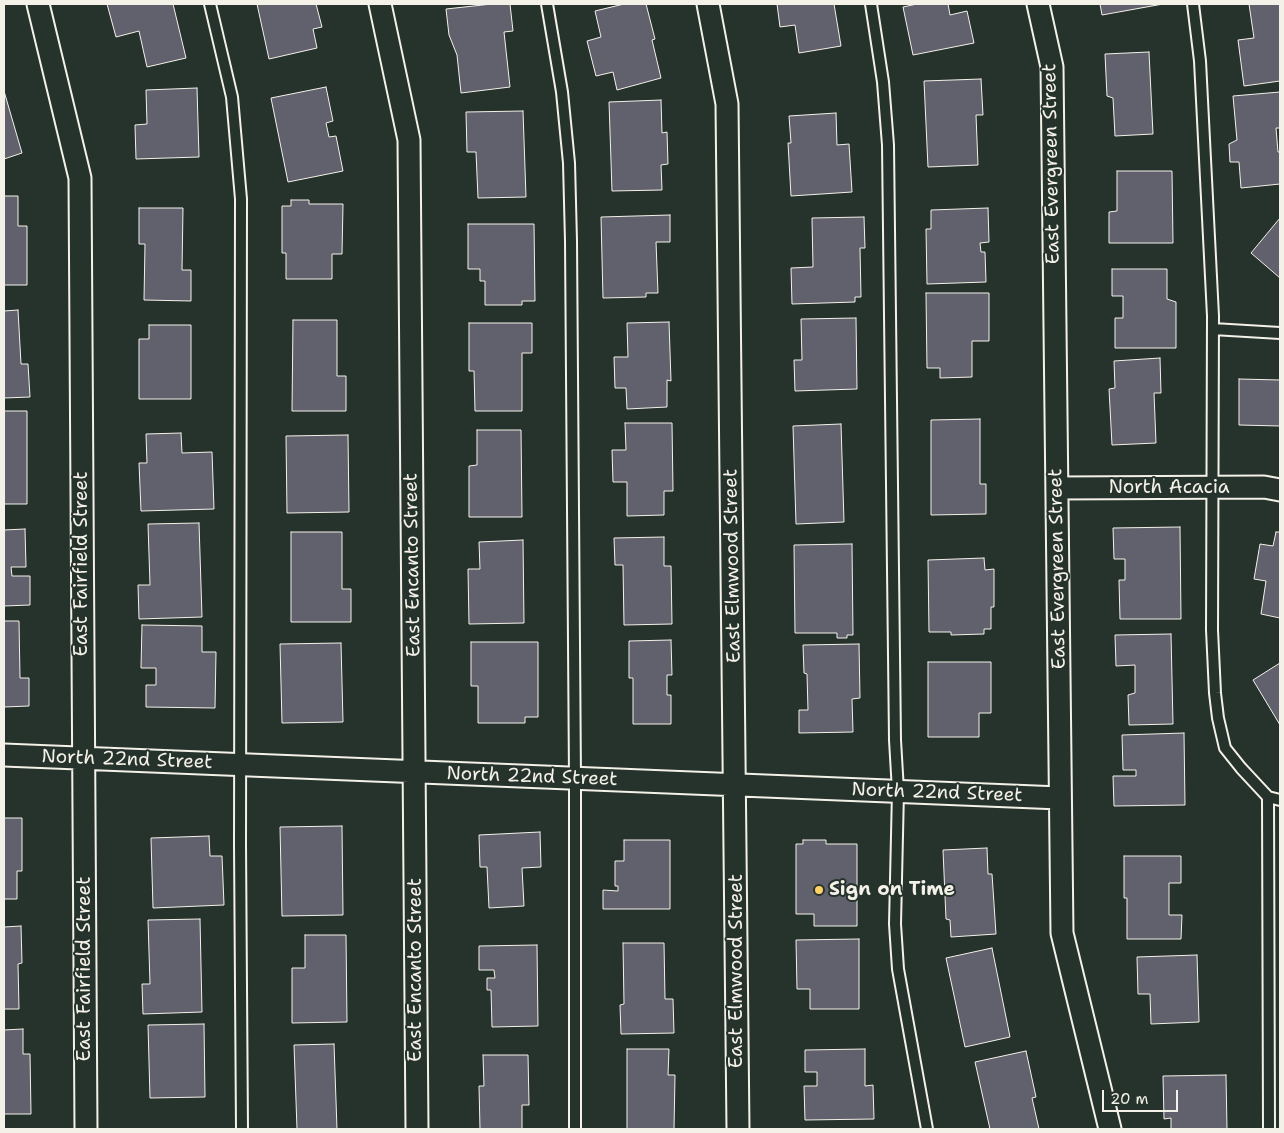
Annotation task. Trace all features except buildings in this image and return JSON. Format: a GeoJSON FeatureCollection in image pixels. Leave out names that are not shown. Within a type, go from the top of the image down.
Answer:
{"type":"FeatureCollection","features":[{"type":"Feature","properties":{"kind":"street","name":"East Fairfield Street"},"geometry":{"type":"LineString","coordinates":[[38,4],[80,178],[86,1129]]}},
{"type":"Feature","properties":{"kind":"street","name":"East Encanto Street"},"geometry":{"type":"LineString","coordinates":[[380,4],[409,140],[417,1129]]}},
{"type":"Feature","properties":{"kind":"street","name":"East Elmwood Street"},"geometry":{"type":"LineString","coordinates":[[708,4],[728,104],[738,1129]]}},
{"type":"Feature","properties":{"kind":"street","name":"East Evergreen Street"},"geometry":{"type":"LineString","coordinates":[[1038,4],[1052,67],[1062,932],[1110,1129]]}},
{"type":"Feature","properties":{"kind":"street","name":"North Acacia"},"geometry":{"type":"LineString","coordinates":[[1057,488],[1264,487],[1280,490]]}},
{"type":"Feature","properties":{"kind":"street","name":"North 22nd Street"},"geometry":{"type":"LineString","coordinates":[[4,755],[1060,798]]}},
{"type":"Feature","properties":{"kind":"lane"},"geometry":{"type":"LineString","coordinates":[[210,4],[232,97],[241,199],[242,1129]]}},
{"type":"Feature","properties":{"kind":"lane"},"geometry":{"type":"LineString","coordinates":[[547,4],[562,92],[569,163],[571,241],[575,778],[575,1129]]}},
{"type":"Feature","properties":{"kind":"lane"},"geometry":{"type":"LineString","coordinates":[[871,4],[883,82],[888,145],[895,740],[898,791],[895,924],[898,969],[926,1129]]}},
{"type":"Feature","properties":{"kind":"lane"},"geometry":{"type":"LineString","coordinates":[[1193,4],[1200,61],[1213,329],[1212,630],[1215,693],[1218,718],[1225,748],[1268,797],[1280,800]]}},
{"type":"Feature","properties":{"kind":"lane"},"geometry":{"type":"LineString","coordinates":[[1213,329],[1280,333]]}},
{"type":"Feature","properties":{"kind":"lane"},"geometry":{"type":"LineString","coordinates":[[1268,797],[1269,1129]]}},
{"type":"Feature","properties":{"kind":"place","name":"Sign on Time"},"geometry":{"type":"Point","coordinates":[819,890]}}]}
